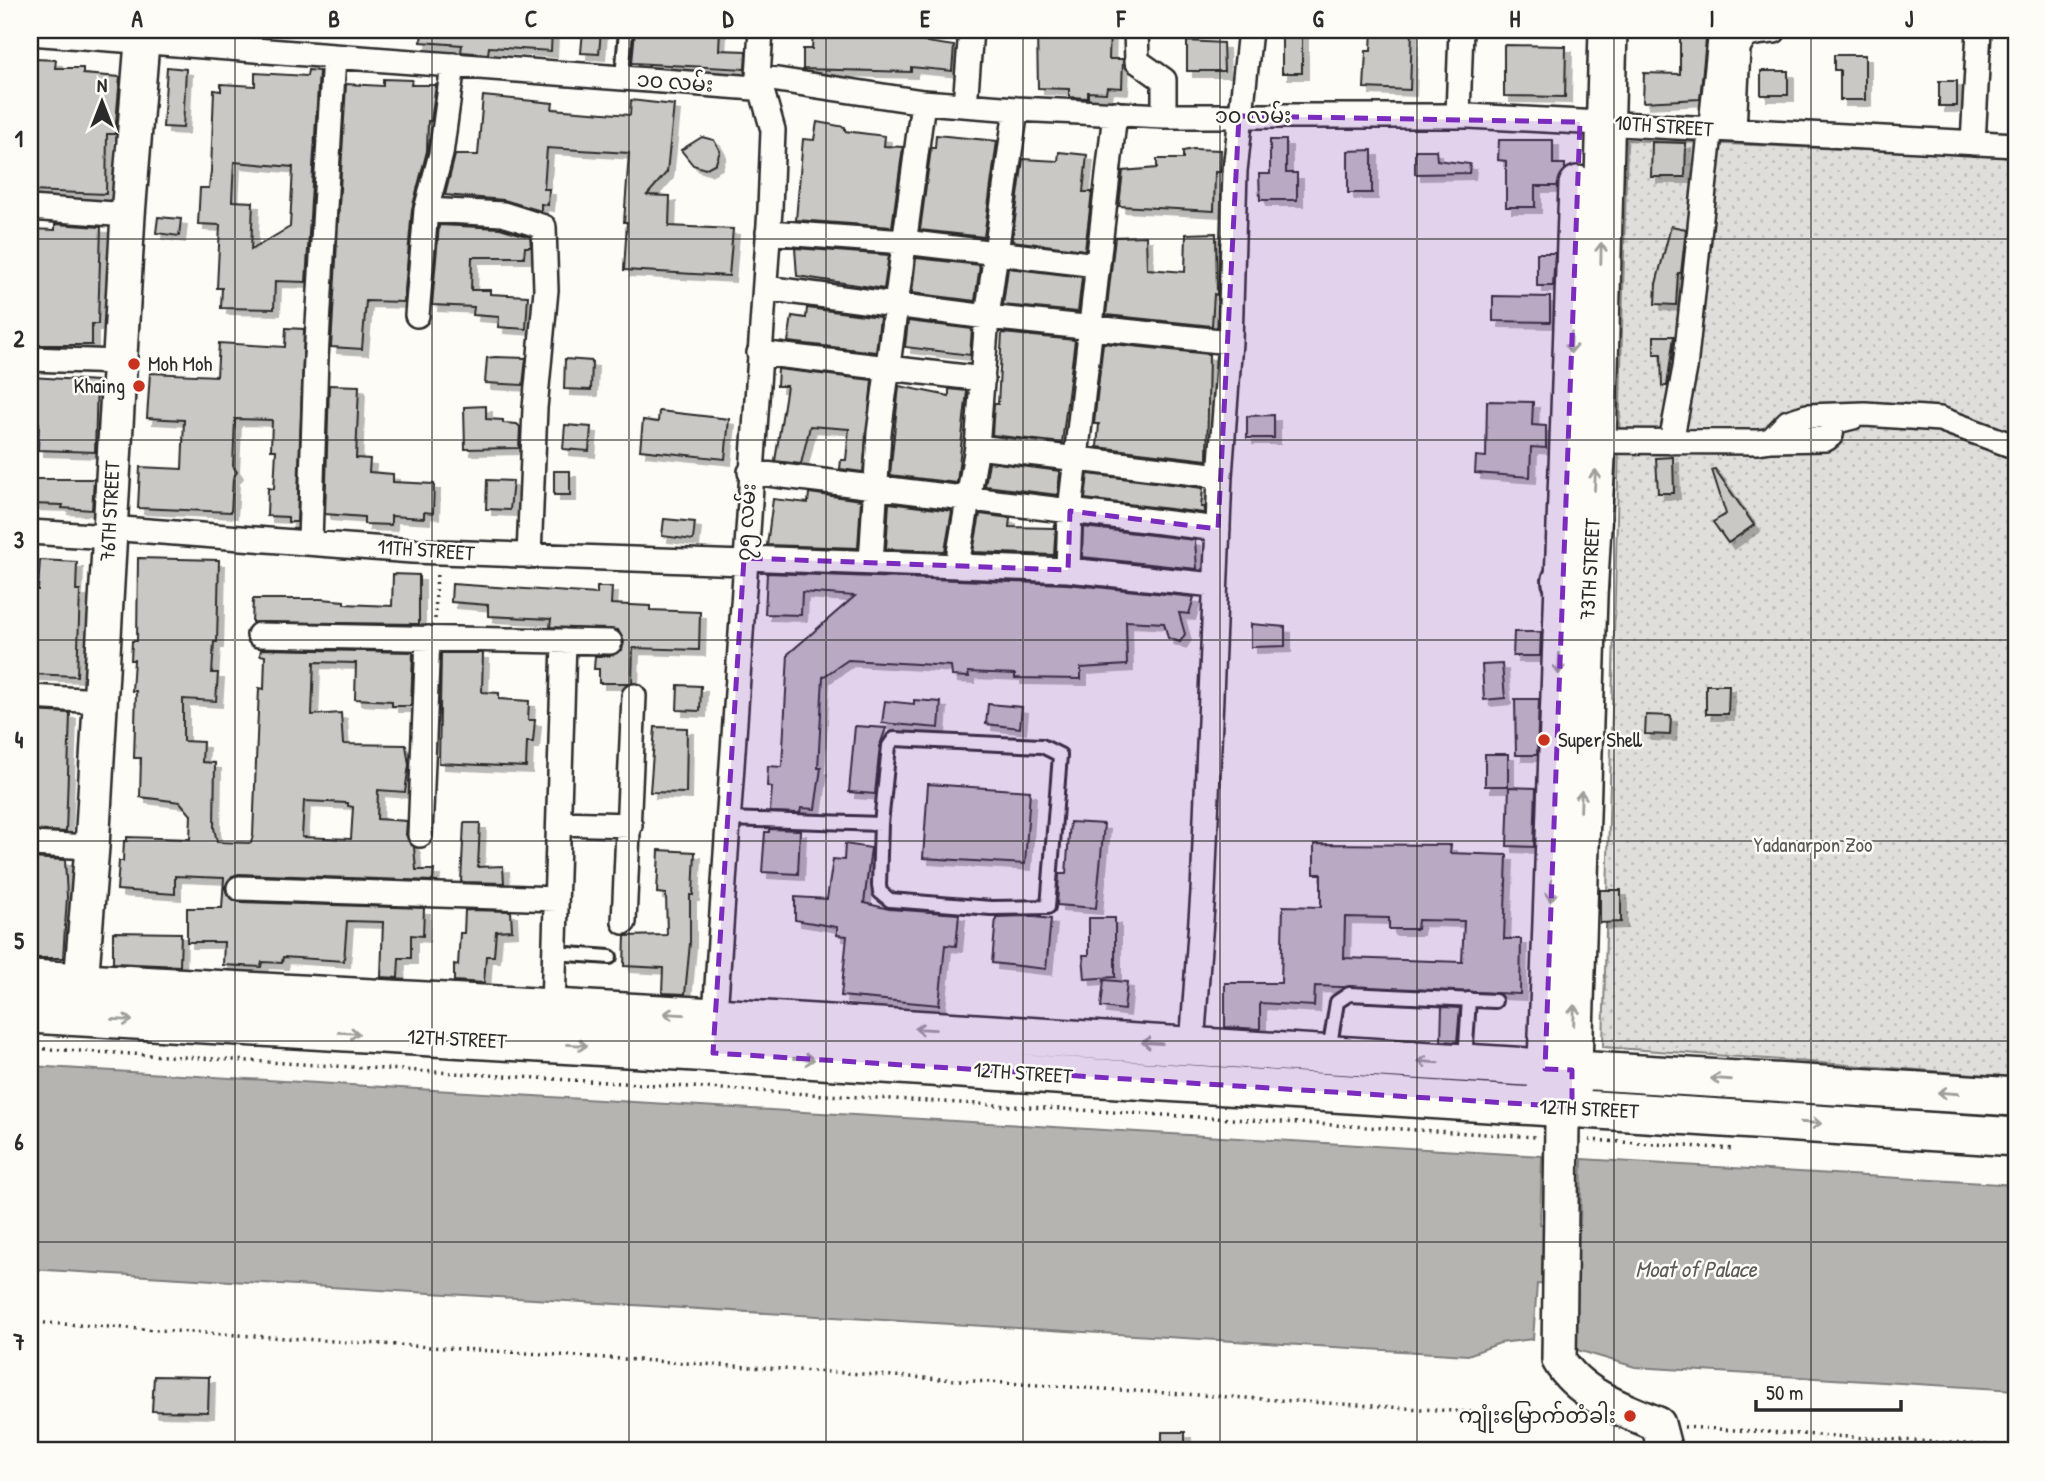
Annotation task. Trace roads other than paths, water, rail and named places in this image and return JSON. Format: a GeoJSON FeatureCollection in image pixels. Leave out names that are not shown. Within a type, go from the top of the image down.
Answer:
{"type":"FeatureCollection","features":[{"type":"Feature","properties":{"kind":"main road","name":"73TH STREET"},"geometry":{"type":"LineString","coordinates":[[1561,1126],[1559,1070],[1592,121],[1584,30]]}},
{"type":"Feature","properties":{"kind":"main road","name":"73TH STREET"},"geometry":{"type":"LineString","coordinates":[[1592,121],[1608,30]]}},
{"type":"Feature","properties":{"kind":"main road","name":"12TH STREET"},"geometry":{"type":"LineString","coordinates":[[30,979],[80,1000],[1561,1126],[2016,1137]]}},
{"type":"Feature","properties":{"kind":"main road","name":"12TH STREET"},"geometry":{"type":"LineString","coordinates":[[30,1014],[80,1000],[553,1008],[2016,1097]]}},
{"type":"Feature","properties":{"kind":"street","name":"၇၅ လမ်း"},"geometry":{"type":"LineString","coordinates":[[713,1053],[750,472],[765,288],[773,130],[758,76],[761,30]]}},
{"type":"Feature","properties":{"kind":"street"},"geometry":{"type":"LineString","coordinates":[[965,105],[971,30]]}},
{"type":"Feature","properties":{"kind":"street"},"geometry":{"type":"LineString","coordinates":[[1136,30],[1137,61],[1164,80],[1164,116]]}},
{"type":"Feature","properties":{"kind":"street"},"geometry":{"type":"LineString","coordinates":[[1192,1045],[1203,892],[1214,585],[1230,342],[1239,116],[1250,30]]}},
{"type":"Feature","properties":{"kind":"street"},"geometry":{"type":"LineString","coordinates":[[1461,30],[1476,116]]}},
{"type":"Feature","properties":{"kind":"street"},"geometry":{"type":"LineString","coordinates":[[1671,442],[1687,355],[1721,30]]}},
{"type":"Feature","properties":{"kind":"street"},"geometry":{"type":"LineString","coordinates":[[1973,143],[1979,30]]}},
{"type":"Feature","properties":{"kind":"street"},"geometry":{"type":"LineString","coordinates":[[1734,130],[1738,49],[1741,39],[1748,33],[1774,31]]}},
{"type":"Feature","properties":{"kind":"street","name":"၁၀ လမ်း"},"geometry":{"type":"LineString","coordinates":[[30,33],[142,35],[334,55],[754,88],[758,76],[923,102],[1016,109],[1164,116],[1311,117]]}},
{"type":"Feature","properties":{"kind":"street","name":"76TH STREET"},"geometry":{"type":"LineString","coordinates":[[80,1000],[92,847],[128,215],[142,35]]}},
{"type":"Feature","properties":{"kind":"street"},"geometry":{"type":"LineString","coordinates":[[310,541],[316,358],[334,55]]}},
{"type":"Feature","properties":{"kind":"street"},"geometry":{"type":"LineString","coordinates":[[417,315],[426,209],[441,153],[453,65]]}},
{"type":"Feature","properties":{"kind":"street"},"geometry":{"type":"LineString","coordinates":[[871,564],[874,487],[923,102]]}},
{"type":"Feature","properties":{"kind":"street"},"geometry":{"type":"LineString","coordinates":[[957,565],[977,447],[988,317],[1016,109]]}},
{"type":"Feature","properties":{"kind":"street"},"geometry":{"type":"LineString","coordinates":[[1068,570],[1070,511],[1115,113]]}},
{"type":"Feature","properties":{"kind":"street","name":"10TH STREET"},"geometry":{"type":"LineString","coordinates":[[1311,117],[1476,116],[2016,145]]}},
{"type":"Feature","properties":{"kind":"street"},"geometry":{"type":"LineString","coordinates":[[30,208],[128,215]]}},
{"type":"Feature","properties":{"kind":"street"},"geometry":{"type":"LineString","coordinates":[[426,209],[503,214],[544,227],[546,290],[535,408],[529,556]]}},
{"type":"Feature","properties":{"kind":"street"},"geometry":{"type":"LineString","coordinates":[[768,232],[904,242],[1097,265]]}},
{"type":"Feature","properties":{"kind":"street"},"geometry":{"type":"LineString","coordinates":[[765,288],[988,317],[1230,342]]}},
{"type":"Feature","properties":{"kind":"street"},"geometry":{"type":"LineString","coordinates":[[759,353],[983,379]]}},
{"type":"Feature","properties":{"kind":"street"},"geometry":{"type":"LineString","coordinates":[[30,359],[119,362]]}},
{"type":"Feature","properties":{"kind":"street"},"geometry":{"type":"LineString","coordinates":[[1582,440],[1771,440],[1788,422],[1807,416],[1864,414],[1940,419],[2016,447]]}},
{"type":"Feature","properties":{"kind":"street"},"geometry":{"type":"LineString","coordinates":[[977,447],[1220,476]]}},
{"type":"Feature","properties":{"kind":"street"},"geometry":{"type":"LineString","coordinates":[[750,472],[1218,529]]}},
{"type":"Feature","properties":{"kind":"street","name":"11TH STREET"},"geometry":{"type":"LineString","coordinates":[[30,532],[310,541],[437,552],[529,556],[957,565],[1068,570],[1214,585]]}},
{"type":"Feature","properties":{"kind":"street"},"geometry":{"type":"LineString","coordinates":[[259,635],[610,642]]}},
{"type":"Feature","properties":{"kind":"street"},"geometry":{"type":"LineString","coordinates":[[420,835],[431,638]]}},
{"type":"Feature","properties":{"kind":"street"},"geometry":{"type":"LineString","coordinates":[[553,1008],[564,641]]}},
{"type":"Feature","properties":{"kind":"street"},"geometry":{"type":"LineString","coordinates":[[624,922],[634,696]]}},
{"type":"Feature","properties":{"kind":"street"},"geometry":{"type":"LineString","coordinates":[[30,697],[100,701]]}},
{"type":"Feature","properties":{"kind":"street"},"geometry":{"type":"LineString","coordinates":[[559,823],[630,825]]}},
{"type":"Feature","properties":{"kind":"street"},"geometry":{"type":"LineString","coordinates":[[30,844],[92,847]]}},
{"type":"Feature","properties":{"kind":"street"},"geometry":{"type":"LineString","coordinates":[[239,888],[556,899]]}},
{"type":"Feature","properties":{"kind":"street"},"geometry":{"type":"LineString","coordinates":[[1561,1126],[1557,1353],[1563,1366],[1581,1384],[1661,1438]]}},
{"type":"Feature","properties":{"kind":"lane"},"geometry":{"type":"LineString","coordinates":[[622,78],[626,30]]}},
{"type":"Feature","properties":{"kind":"lane"},"geometry":{"type":"LineString","coordinates":[[894,739],[1042,746],[1060,755],[1051,900],[1043,909],[890,900],[880,892],[879,885],[881,824],[889,746],[894,739]]}},
{"type":"Feature","properties":{"kind":"lane"},"geometry":{"type":"LineString","coordinates":[[728,819],[881,824]]}},
{"type":"Feature","properties":{"kind":"lane"},"geometry":{"type":"LineString","coordinates":[[554,953],[610,957]]}},
{"type":"Feature","properties":{"kind":"lane"},"geometry":{"type":"LineString","coordinates":[[1328,1055],[1336,1009],[1341,997],[1368,994],[1495,1000]]}},
{"type":"Feature","properties":{"kind":"lane"},"geometry":{"type":"LineString","coordinates":[[1465,1064],[1469,999]]}},
{"type":"Feature","properties":{"kind":"water","name":"Moat of Palace"},"geometry":{"type":"Polygon","coordinates":[[[30,1066],[1542,1156],[1540,1224],[1580,1225],[1582,1159],[2016,1185],[2016,1390],[1635,1367],[1574,1349],[1576,1287],[1537,1284],[1533,1339],[1500,1343],[1468,1355],[30,1269],[30,1066]]]}},
{"type":"Feature","properties":{"kind":"place","name":"Moh Moh"},"geometry":{"type":"Point","coordinates":[134,364]}},
{"type":"Feature","properties":{"kind":"place","name":"Khaing"},"geometry":{"type":"Point","coordinates":[139,386]}},
{"type":"Feature","properties":{"kind":"place","name":"Super Shell"},"geometry":{"type":"Point","coordinates":[1544,740]}},
{"type":"Feature","properties":{"kind":"place","name":"ကျုံးမြောက်တံခါး"},"geometry":{"type":"Point","coordinates":[1630,1416]}},
{"type":"Feature","properties":{"kind":"park label","name":"Yadanarpon Zoo"},"geometry":{"type":"Point","coordinates":[1813,845]}}]}
